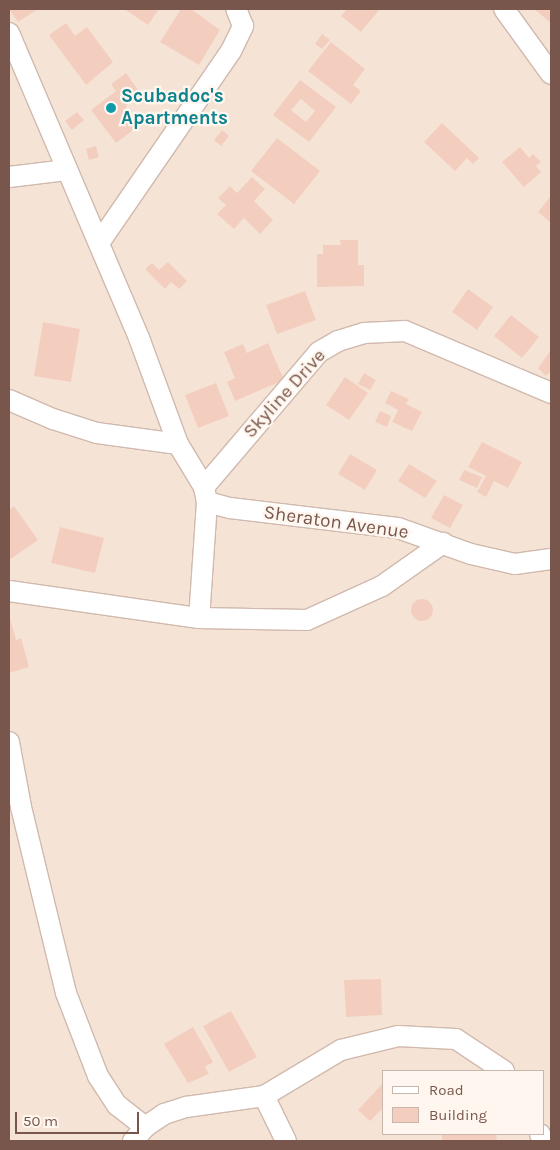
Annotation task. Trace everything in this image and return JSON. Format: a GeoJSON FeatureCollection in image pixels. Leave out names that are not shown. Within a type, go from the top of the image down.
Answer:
{"type":"FeatureCollection","features":[{"type":"Feature","properties":{"kind":"street"},"geometry":{"type":"LineString","coordinates":[[99,243],[231,51],[243,26],[236,9]]}},
{"type":"Feature","properties":{"kind":"street"},"geometry":{"type":"LineString","coordinates":[[504,9],[551,74]]}},
{"type":"Feature","properties":{"kind":"street"},"geometry":{"type":"LineString","coordinates":[[9,33],[139,338],[178,444],[205,494],[198,618]]}},
{"type":"Feature","properties":{"kind":"street"},"geometry":{"type":"LineString","coordinates":[[9,177],[67,170]]}},
{"type":"Feature","properties":{"kind":"street","name":"Skyline Drive"},"geometry":{"type":"LineString","coordinates":[[205,494],[318,352],[338,340],[364,333],[405,332],[551,393]]}},
{"type":"Feature","properties":{"kind":"street"},"geometry":{"type":"LineString","coordinates":[[9,400],[53,419],[98,433],[178,444]]}},
{"type":"Feature","properties":{"kind":"street","name":"Sheraton Avenue"},"geometry":{"type":"LineString","coordinates":[[205,494],[230,508],[398,528],[471,554],[515,564],[551,559]]}},
{"type":"Feature","properties":{"kind":"street"},"geometry":{"type":"LineString","coordinates":[[9,591],[198,618],[307,620],[382,586],[443,543]]}},
{"type":"Feature","properties":{"kind":"street"},"geometry":{"type":"LineString","coordinates":[[9,742],[21,807],[66,993],[98,1076],[116,1105],[139,1134],[164,1114],[186,1106],[264,1096],[341,1050],[398,1036],[456,1039],[502,1070]]}},
{"type":"Feature","properties":{"kind":"street"},"geometry":{"type":"LineString","coordinates":[[264,1096],[286,1141]]}},
{"type":"Feature","properties":{"kind":"shaded area"},"geometry":{"type":"Polygon","coordinates":[[[9,9],[551,9],[551,1141],[9,1141],[9,9]]]}},
{"type":"Feature","properties":{"kind":"building"},"geometry":{"type":"Polygon","coordinates":[[[9,9],[38,9],[18,22],[9,9]]]}},
{"type":"Feature","properties":{"kind":"building"},"geometry":{"type":"Polygon","coordinates":[[[124,9],[159,9],[148,25],[124,9]]]}},
{"type":"Feature","properties":{"kind":"building"},"geometry":{"type":"Polygon","coordinates":[[[181,9],[191,9],[220,30],[199,65],[160,42],[181,9]]]}},
{"type":"Feature","properties":{"kind":"building"},"geometry":{"type":"Polygon","coordinates":[[[347,9],[380,9],[361,32],[341,16],[347,9]]]}},
{"type":"Feature","properties":{"kind":"building"},"geometry":{"type":"Polygon","coordinates":[[[534,9],[551,9],[551,23],[534,9]]]}},
{"type":"Feature","properties":{"kind":"building"},"geometry":{"type":"Polygon","coordinates":[[[66,23],[75,36],[87,27],[113,62],[86,85],[49,35],[66,23]]]}},
{"type":"Feature","properties":{"kind":"building"},"geometry":{"type":"Polygon","coordinates":[[[322,34],[330,40],[322,49],[315,44],[322,34]]]}},
{"type":"Feature","properties":{"kind":"building"},"geometry":{"type":"Polygon","coordinates":[[[331,42],[365,69],[353,85],[361,91],[351,104],[308,71],[331,42]]]}},
{"type":"Feature","properties":{"kind":"building","name":"Scubadoc's Apartments"},"geometry":{"type":"Polygon","coordinates":[[[126,73],[141,94],[126,106],[140,125],[116,143],[91,110],[116,91],[111,84],[126,73]]]}},
{"type":"Feature","properties":{"kind":"building"},"geometry":{"type":"Polygon","coordinates":[[[300,80],[336,107],[309,142],[273,115],[300,80]],[[301,99],[291,110],[306,122],[315,111],[301,99]]]}},
{"type":"Feature","properties":{"kind":"building"},"geometry":{"type":"Polygon","coordinates":[[[77,112],[84,120],[72,130],[65,121],[77,112]]]}},
{"type":"Feature","properties":{"kind":"building"},"geometry":{"type":"Polygon","coordinates":[[[442,123],[479,158],[473,164],[467,158],[455,171],[424,142],[442,123]]]}},
{"type":"Feature","properties":{"kind":"building"},"geometry":{"type":"Polygon","coordinates":[[[222,130],[229,136],[221,146],[214,140],[222,130]]]}},
{"type":"Feature","properties":{"kind":"building"},"geometry":{"type":"Polygon","coordinates":[[[277,138],[320,171],[294,204],[251,171],[277,138]]]}},
{"type":"Feature","properties":{"kind":"building"},"geometry":{"type":"Polygon","coordinates":[[[96,146],[99,157],[89,160],[86,149],[96,146]]]}},
{"type":"Feature","properties":{"kind":"building"},"geometry":{"type":"Polygon","coordinates":[[[520,147],[529,158],[533,154],[541,162],[536,166],[541,172],[524,187],[502,162],[520,147]]]}},
{"type":"Feature","properties":{"kind":"building"},"geometry":{"type":"Polygon","coordinates":[[[252,177],[265,189],[254,201],[273,220],[260,234],[244,218],[234,229],[217,214],[226,205],[218,198],[230,186],[237,193],[252,177]]]}},
{"type":"Feature","properties":{"kind":"building"},"geometry":{"type":"Polygon","coordinates":[[[551,196],[551,223],[538,212],[551,196]]]}},
{"type":"Feature","properties":{"kind":"building"},"geometry":{"type":"Polygon","coordinates":[[[340,240],[358,240],[358,265],[364,265],[364,286],[317,287],[317,254],[323,254],[323,245],[341,245],[340,240]]]}},
{"type":"Feature","properties":{"kind":"building"},"geometry":{"type":"Polygon","coordinates":[[[168,262],[187,281],[179,289],[171,282],[165,289],[145,269],[152,263],[159,270],[168,262]]]}},
{"type":"Feature","properties":{"kind":"building"},"geometry":{"type":"Polygon","coordinates":[[[468,289],[493,307],[477,330],[452,312],[468,289]]]}},
{"type":"Feature","properties":{"kind":"building"},"geometry":{"type":"Polygon","coordinates":[[[305,291],[316,320],[277,334],[266,305],[305,291]]]}},
{"type":"Feature","properties":{"kind":"building"},"geometry":{"type":"Polygon","coordinates":[[[511,315],[539,337],[522,358],[494,336],[511,315]]]}},
{"type":"Feature","properties":{"kind":"building"},"geometry":{"type":"Polygon","coordinates":[[[43,322],[80,329],[71,382],[34,376],[43,322]]]}},
{"type":"Feature","properties":{"kind":"building"},"geometry":{"type":"Polygon","coordinates":[[[268,343],[284,380],[235,401],[227,382],[235,378],[224,352],[243,344],[247,353],[268,343]]]}},
{"type":"Feature","properties":{"kind":"building"},"geometry":{"type":"Polygon","coordinates":[[[551,350],[551,371],[546,376],[538,368],[551,350]]]}},
{"type":"Feature","properties":{"kind":"building"},"geometry":{"type":"Polygon","coordinates":[[[364,373],[376,380],[370,390],[358,384],[364,373]]]}},
{"type":"Feature","properties":{"kind":"building"},"geometry":{"type":"Polygon","coordinates":[[[345,377],[368,393],[349,420],[326,405],[345,377]]]}},
{"type":"Feature","properties":{"kind":"building"},"geometry":{"type":"Polygon","coordinates":[[[216,383],[229,416],[198,428],[185,395],[216,383]]]}},
{"type":"Feature","properties":{"kind":"building"},"geometry":{"type":"Polygon","coordinates":[[[391,391],[409,399],[406,404],[422,412],[412,431],[392,422],[398,410],[385,403],[391,391]]]}},
{"type":"Feature","properties":{"kind":"building"},"geometry":{"type":"Polygon","coordinates":[[[380,411],[391,416],[387,427],[375,422],[380,411]]]}},
{"type":"Feature","properties":{"kind":"building"},"geometry":{"type":"Polygon","coordinates":[[[482,442],[522,462],[508,488],[494,481],[486,497],[477,492],[486,476],[468,467],[482,442]]]}},
{"type":"Feature","properties":{"kind":"building"},"geometry":{"type":"Polygon","coordinates":[[[350,454],[377,470],[365,490],[338,474],[350,454]]]}},
{"type":"Feature","properties":{"kind":"building"},"geometry":{"type":"Polygon","coordinates":[[[409,464],[437,481],[425,498],[398,481],[409,464]]]}},
{"type":"Feature","properties":{"kind":"building"},"geometry":{"type":"Polygon","coordinates":[[[464,470],[482,477],[477,488],[459,480],[464,470]]]}},
{"type":"Feature","properties":{"kind":"building"},"geometry":{"type":"Polygon","coordinates":[[[444,495],[463,505],[450,528],[431,518],[444,495]]]}},
{"type":"Feature","properties":{"kind":"building"},"geometry":{"type":"Polygon","coordinates":[[[14,506],[38,540],[9,560],[9,510],[14,506]]]}},
{"type":"Feature","properties":{"kind":"building"},"geometry":{"type":"Polygon","coordinates":[[[60,527],[104,538],[95,573],[51,563],[60,527]]]}},
{"type":"Feature","properties":{"kind":"building"},"geometry":{"type":"Polygon","coordinates":[[[422,599],[430,602],[433,610],[430,618],[422,621],[414,618],[411,610],[414,602],[422,599]]]}},
{"type":"Feature","properties":{"kind":"building"},"geometry":{"type":"Polygon","coordinates":[[[9,614],[16,640],[21,638],[29,667],[9,673],[9,614]]]}},
{"type":"Feature","properties":{"kind":"building"},"geometry":{"type":"Polygon","coordinates":[[[381,979],[382,1015],[346,1017],[344,980],[381,979]]]}},
{"type":"Feature","properties":{"kind":"building"},"geometry":{"type":"Polygon","coordinates":[[[231,1011],[257,1057],[229,1072],[203,1026],[231,1011]]]}},
{"type":"Feature","properties":{"kind":"building"},"geometry":{"type":"Polygon","coordinates":[[[193,1027],[213,1062],[205,1067],[209,1074],[188,1083],[164,1044],[193,1027]]]}},
{"type":"Feature","properties":{"kind":"building"},"geometry":{"type":"Polygon","coordinates":[[[382,1084],[382,1109],[370,1121],[358,1110],[382,1084]]]}},
{"type":"Feature","properties":{"kind":"building"},"geometry":{"type":"Polygon","coordinates":[[[441,1135],[496,1135],[497,1141],[443,1141],[441,1135]]]}},
{"type":"Feature","properties":{"kind":"place","name":"Scubadoc's Apartments"},"geometry":{"type":"Point","coordinates":[111,108]}}]}
